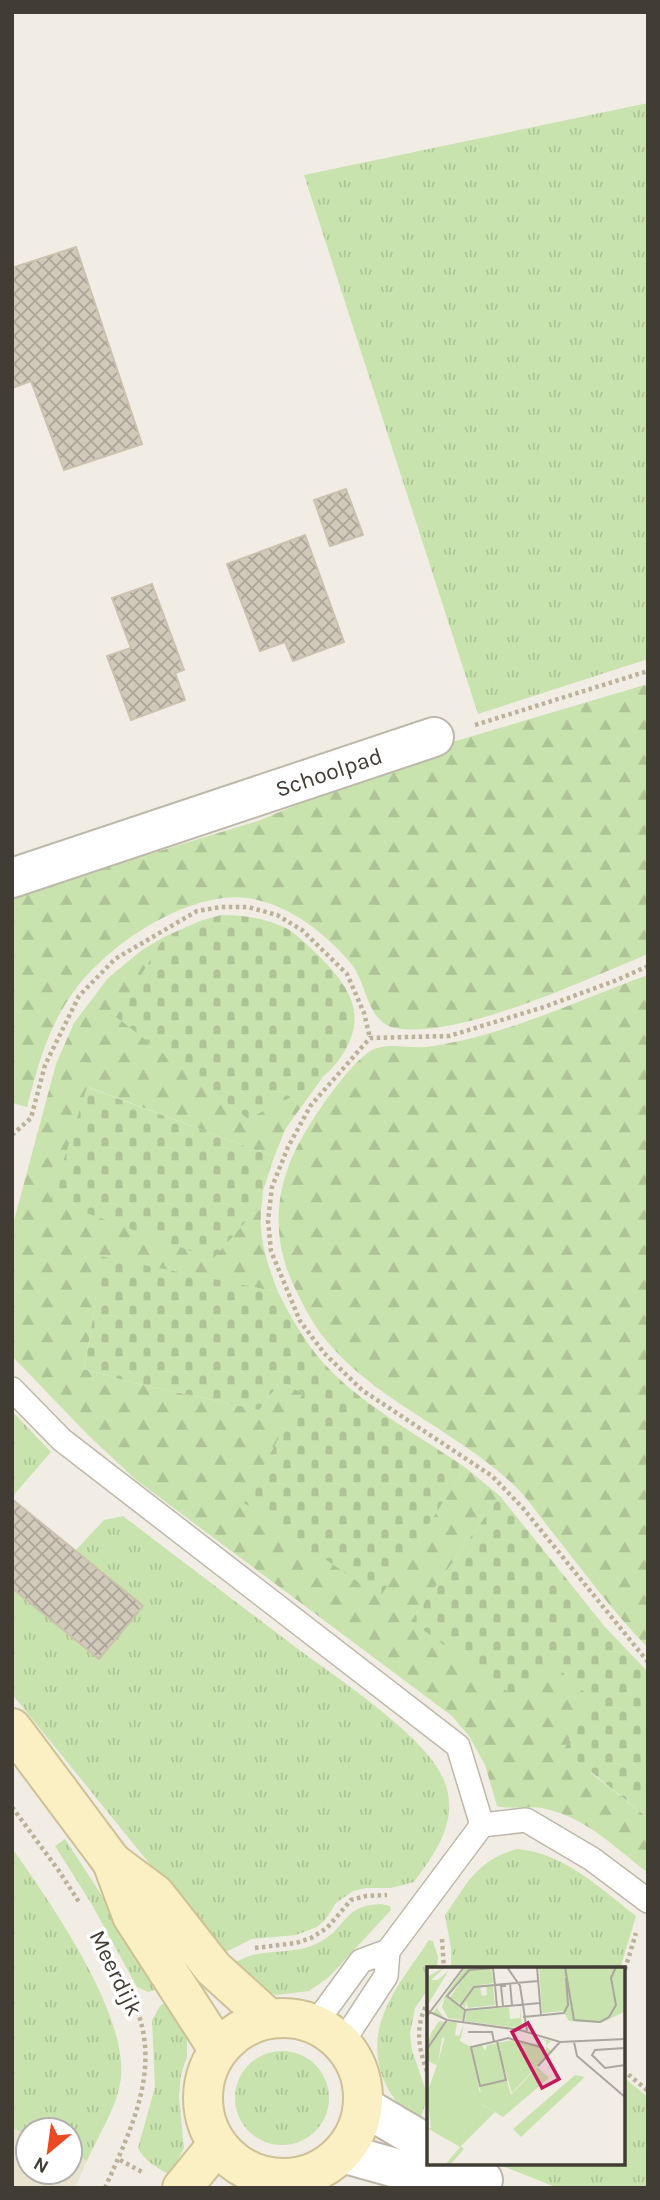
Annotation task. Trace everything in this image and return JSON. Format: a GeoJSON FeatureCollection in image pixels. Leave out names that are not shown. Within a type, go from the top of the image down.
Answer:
{"type":"FeatureCollection","features":[{"type":"Feature","properties":{"kind":"street","name":"Schoolpad"},"geometry":{"type":"LineString","coordinates":[[12,878],[434,737]]}},
{"type":"Feature","properties":{"kind":"street","name":"Meerdijk"},"geometry":{"type":"LineString","coordinates":[[12,1728],[112,1862],[132,1916],[218,2049]]}},
{"type":"Feature","properties":{"kind":"street","name":"Meerdijk"},"geometry":{"type":"LineString","coordinates":[[112,1862],[155,1894],[213,1968],[268,2018]]}},
{"type":"Feature","properties":{"kind":"street"},"geometry":{"type":"LineString","coordinates":[[268,2018],[292,2018],[328,2034],[355,2062],[362,2083],[363,2106],[356,2131],[342,2153],[323,2168],[301,2176],[247,2180],[217,2145],[208,2127],[203,2107],[203,2087],[208,2067],[218,2049],[240,2029],[268,2018]]}},
{"type":"Feature","properties":{"kind":"street"},"geometry":{"type":"LineString","coordinates":[[363,2106],[427,2144]]}},
{"type":"Feature","properties":{"kind":"street"},"geometry":{"type":"LineString","coordinates":[[182,2188],[217,2145]]}},
{"type":"Feature","properties":{"kind":"street"},"geometry":{"type":"LineString","coordinates":[[342,2153],[410,2172],[482,2177]]}},
{"type":"Feature","properties":{"kind":"lane"},"geometry":{"type":"LineString","coordinates":[[12,1389],[62,1440],[458,1746],[482,1825]]}},
{"type":"Feature","properties":{"kind":"lane"},"geometry":{"type":"LineString","coordinates":[[328,2034],[361,1961],[388,1951],[482,1825],[526,1820],[592,1859],[647,1900]]}},
{"type":"Feature","properties":{"kind":"lane"},"geometry":{"type":"LineString","coordinates":[[328,2034],[386,1976],[388,1951]]}},
{"type":"Feature","properties":{"kind":"path"},"geometry":{"type":"LineString","coordinates":[[434,737],[648,671]]}},
{"type":"Feature","properties":{"kind":"path"},"geometry":{"type":"LineString","coordinates":[[12,1135],[31,1118],[45,1065],[79,996],[115,959],[197,911],[221,907],[248,907],[277,915],[302,930],[347,974],[364,1013],[370,1038]]}},
{"type":"Feature","properties":{"kind":"path"},"geometry":{"type":"LineString","coordinates":[[648,966],[544,1007],[449,1036],[370,1038],[311,1105],[288,1147],[272,1187],[268,1221],[271,1251],[300,1321],[324,1353],[362,1390],[492,1476],[522,1507],[648,1662]]}},
{"type":"Feature","properties":{"kind":"path","name":"Meerdijk"},"geometry":{"type":"LineString","coordinates":[[12,1807],[59,1871],[79,1904]]}},
{"type":"Feature","properties":{"kind":"path"},"geometry":{"type":"LineString","coordinates":[[213,1968],[246,1951],[311,1938],[327,1928],[351,1900],[366,1896],[433,1893]]}},
{"type":"Feature","properties":{"kind":"path"},"geometry":{"type":"LineString","coordinates":[[625,1970],[647,1900]]}},
{"type":"Feature","properties":{"kind":"path"},"geometry":{"type":"LineString","coordinates":[[136,2008],[180,1988]]}},
{"type":"Feature","properties":{"kind":"path","name":"Meerdijk"},"geometry":{"type":"LineString","coordinates":[[105,2188],[120,2160],[145,2083],[145,2041],[136,2008],[130,1997]]}},
{"type":"Feature","properties":{"kind":"path"},"geometry":{"type":"LineString","coordinates":[[427,2006],[417,2033],[419,2050],[427,2072]]}},
{"type":"Feature","properties":{"kind":"path"},"geometry":{"type":"LineString","coordinates":[[625,2072],[648,2091]]}},
{"type":"Feature","properties":{"kind":"shaded area"},"geometry":{"type":"Polygon","coordinates":[[[12,2128],[14,2186],[76,2186],[75,2188],[12,2188],[12,2128]]]}},
{"type":"Feature","properties":{"kind":"green space"},"geometry":{"type":"Polygon","coordinates":[[[648,103],[648,659],[478,714],[304,175],[648,103]]]}},
{"type":"Feature","properties":{"kind":"green space"},"geometry":{"type":"Polygon","coordinates":[[[648,684],[648,954],[558,992],[487,1016],[453,1025],[421,1029],[395,1028],[386,1024],[373,1010],[357,973],[348,960],[324,936],[299,917],[274,905],[247,898],[224,898],[200,903],[152,924],[108,955],[90,973],[66,1003],[51,1031],[27,1107],[12,1103],[12,896],[258,821],[432,748],[648,684]]]}},
{"type":"Feature","properties":{"kind":"green space"},"geometry":{"type":"Polygon","coordinates":[[[221,915],[261,919],[293,932],[338,977],[352,1001],[354,1014],[350,1042],[333,1068],[299,1093],[248,1119],[116,1017],[164,937],[221,915]]]}},
{"type":"Feature","properties":{"kind":"green space"},"geometry":{"type":"Polygon","coordinates":[[[164,937],[117,1017],[248,1119],[323,1077],[286,1128],[274,1157],[88,1087],[213,1258],[262,1203],[262,1238],[278,1292],[100,1257],[84,1369],[134,1383],[259,1410],[280,1382],[303,1393],[380,1596],[466,1468],[500,1496],[411,1621],[554,1664],[590,1697],[591,1773],[648,1818],[648,1873],[600,1835],[561,1813],[540,1808],[497,1806],[485,1765],[469,1736],[452,1716],[135,1479],[87,1434],[12,1356],[12,1228],[56,1064],[74,1023],[108,978],[142,950],[164,937]]]}},
{"type":"Feature","properties":{"kind":"green space"},"geometry":{"type":"Polygon","coordinates":[[[648,976],[648,1648],[609,1604],[519,1490],[472,1451],[369,1381],[325,1339],[312,1320],[287,1269],[279,1224],[284,1180],[295,1152],[335,1088],[369,1052],[389,1046],[426,1047],[483,1035],[537,1018],[648,976]]]}},
{"type":"Feature","properties":{"kind":"green space"},"geometry":{"type":"Polygon","coordinates":[[[87,1087],[274,1157],[262,1203],[213,1259],[51,1200],[87,1087]]]}},
{"type":"Feature","properties":{"kind":"green space"},"geometry":{"type":"Polygon","coordinates":[[[99,1256],[278,1292],[309,1345],[333,1373],[379,1411],[466,1468],[380,1597],[244,1503],[303,1393],[280,1382],[259,1410],[134,1383],[84,1369],[94,1312],[99,1256]]]}},
{"type":"Feature","properties":{"kind":"green space"},"geometry":{"type":"Polygon","coordinates":[[[12,1411],[51,1452],[12,1497],[12,1411]]]}},
{"type":"Feature","properties":{"kind":"green space"},"geometry":{"type":"Polygon","coordinates":[[[500,1496],[605,1627],[648,1672],[648,1818],[564,1750],[590,1697],[554,1665],[511,1694],[411,1621],[500,1496]]]}},
{"type":"Feature","properties":{"kind":"green space"},"geometry":{"type":"Polygon","coordinates":[[[123,1516],[357,1692],[420,1745],[444,1780],[449,1809],[443,1835],[414,1882],[391,1888],[353,1891],[336,1903],[317,1927],[296,1935],[252,1939],[221,1952],[12,1694],[12,1587],[75,1551],[104,1520],[123,1516]]]}},
{"type":"Feature","properties":{"kind":"green space"},"geometry":{"type":"Polygon","coordinates":[[[65,1839],[162,1988],[148,1992],[137,1987],[91,1903],[55,1846],[65,1839]]]}},
{"type":"Feature","properties":{"kind":"green space"},"geometry":{"type":"Polygon","coordinates":[[[12,1848],[64,1926],[99,1990],[120,2050],[121,2077],[116,2099],[87,2161],[84,2160],[84,2116],[14,2116],[14,2129],[12,1848]]]}},
{"type":"Feature","properties":{"kind":"green space"},"geometry":{"type":"Polygon","coordinates":[[[517,1849],[534,1852],[566,1864],[636,1916],[621,1967],[451,1967],[451,1948],[445,1915],[475,1874],[492,1859],[517,1849]]]}},
{"type":"Feature","properties":{"kind":"green space"},"geometry":{"type":"Polygon","coordinates":[[[368,1905],[390,1906],[391,1910],[329,1977],[309,1991],[277,1995],[257,1989],[232,1964],[255,1955],[295,1950],[318,1943],[335,1931],[352,1913],[368,1905]]]}},
{"type":"Feature","properties":{"kind":"green space"},"geometry":{"type":"Polygon","coordinates":[[[429,1940],[433,1941],[438,1957],[437,1967],[427,1967],[427,1991],[415,2008],[410,2034],[412,2050],[425,2088],[425,2105],[419,2122],[396,2101],[382,2074],[378,2059],[379,2029],[388,2003],[429,1940]]]}},
{"type":"Feature","properties":{"kind":"green space"},"geometry":{"type":"Polygon","coordinates":[[[169,2000],[184,2025],[187,2040],[187,2057],[181,2074],[179,2097],[184,2148],[170,2175],[156,2167],[138,2148],[155,2087],[152,2020],[160,2006],[169,2000]]]}},
{"type":"Feature","properties":{"kind":"green space"},"geometry":{"type":"Polygon","coordinates":[[[282,2051],[300,2055],[315,2065],[325,2080],[329,2098],[325,2116],[315,2131],[300,2141],[282,2145],[264,2141],[249,2131],[239,2116],[235,2098],[239,2080],[249,2065],[264,2055],[282,2051]]]}},
{"type":"Feature","properties":{"kind":"green space"},"geometry":{"type":"Polygon","coordinates":[[[625,2079],[648,2097],[648,2188],[558,2188],[500,2165],[625,2165],[625,2079]]]}},
{"type":"Feature","properties":{"kind":"building"},"geometry":{"type":"Polygon","coordinates":[[[76,247],[142,444],[64,470],[31,381],[12,388],[12,268],[76,247]]]}},
{"type":"Feature","properties":{"kind":"building"},"geometry":{"type":"Polygon","coordinates":[[[346,489],[363,535],[330,546],[314,500],[346,489]]]}},
{"type":"Feature","properties":{"kind":"building"},"geometry":{"type":"Polygon","coordinates":[[[305,535],[344,642],[293,661],[285,642],[260,651],[227,564],[305,535]]]}},
{"type":"Feature","properties":{"kind":"building"},"geometry":{"type":"Polygon","coordinates":[[[152,584],[184,670],[175,673],[185,700],[131,720],[107,656],[131,648],[112,598],[152,584]]]}},
{"type":"Feature","properties":{"kind":"building"},"geometry":{"type":"Polygon","coordinates":[[[12,1499],[143,1606],[99,1659],[12,1588],[12,1499]]]}}]}
